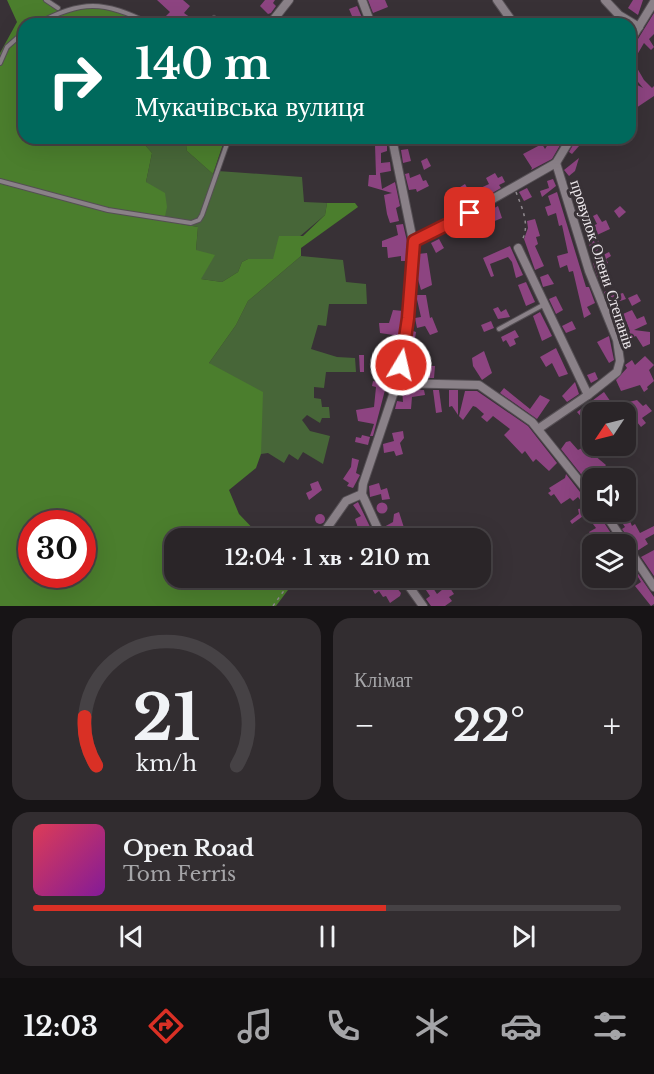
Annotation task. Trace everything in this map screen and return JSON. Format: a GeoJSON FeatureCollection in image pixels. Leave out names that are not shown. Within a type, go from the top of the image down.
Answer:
{"type":"FeatureCollection","features":[{"type":"Feature","properties":{"kind":"street"},"geometry":{"type":"LineString","coordinates":[[275,18],[289,0]]}},
{"type":"Feature","properties":{"kind":"street"},"geometry":{"type":"LineString","coordinates":[[362,0],[369,18]]}},
{"type":"Feature","properties":{"kind":"street"},"geometry":{"type":"LineString","coordinates":[[497,0],[510,18]]}},
{"type":"Feature","properties":{"kind":"street"},"geometry":{"type":"LineString","coordinates":[[605,0],[624,18]]}},
{"type":"Feature","properties":{"kind":"street"},"geometry":{"type":"LineString","coordinates":[[636,32],[654,2]]}},
{"type":"Feature","properties":{"kind":"street"},"geometry":{"type":"LineString","coordinates":[[377,528],[362,494],[397,383],[408,318],[414,241],[393,144]]}},
{"type":"Feature","properties":{"kind":"street"},"geometry":{"type":"LineString","coordinates":[[414,241],[426,237],[556,163],[567,144]]}},
{"type":"Feature","properties":{"kind":"street","name":"провулок Олени Степанів"},"geometry":{"type":"LineString","coordinates":[[538,429],[588,395],[616,372],[620,362],[617,340],[589,271],[556,163]]}},
{"type":"Feature","properties":{"kind":"street"},"geometry":{"type":"LineString","coordinates":[[518,248],[588,395]]}},
{"type":"Feature","properties":{"kind":"street"},"geometry":{"type":"LineString","coordinates":[[397,383],[478,385],[538,429],[582,484]]}},
{"type":"Feature","properties":{"kind":"street"},"geometry":{"type":"LineString","coordinates":[[327,528],[346,501],[362,494]]}},
{"type":"Feature","properties":{"kind":"street"},"geometry":{"type":"LineString","coordinates":[[611,522],[654,587]]}},
{"type":"Feature","properties":{"kind":"street"},"geometry":{"type":"LineString","coordinates":[[410,588],[423,606]]}},
{"type":"Feature","properties":{"kind":"lane"},"geometry":{"type":"LineString","coordinates":[[46,0],[58,8]]}},
{"type":"Feature","properties":{"kind":"lane"},"geometry":{"type":"LineString","coordinates":[[45,18],[58,8],[90,1],[106,3],[137,18]]}},
{"type":"Feature","properties":{"kind":"lane"},"geometry":{"type":"LineString","coordinates":[[0,63],[7,47],[18,38]]}},
{"type":"Feature","properties":{"kind":"lane"},"geometry":{"type":"LineString","coordinates":[[0,181],[108,210],[191,223],[199,220],[202,214],[227,144]]}},
{"type":"Feature","properties":{"kind":"lane"},"geometry":{"type":"LineString","coordinates":[[499,329],[543,304]]}},
{"type":"Feature","properties":{"kind":"path"},"geometry":{"type":"LineString","coordinates":[[514,188],[525,218],[525,236],[518,248]]}},
{"type":"Feature","properties":{"kind":"path"},"geometry":{"type":"LineString","coordinates":[[273,606],[286,588]]}},
{"type":"Feature","properties":{"kind":"green space"},"geometry":{"type":"Polygon","coordinates":[[[7,0],[49,0],[61,12],[96,7],[113,10],[131,18],[18,18],[18,144],[144,144],[152,153],[146,182],[165,193],[167,207],[164,221],[198,227],[196,250],[215,255],[201,279],[222,282],[238,272],[242,262],[248,259],[273,259],[279,236],[303,236],[325,215],[327,203],[355,203],[358,207],[301,248],[301,256],[248,301],[236,325],[209,363],[263,392],[261,454],[256,468],[229,490],[239,514],[252,528],[164,528],[164,588],[290,588],[276,606],[0,606],[0,53],[17,22],[7,0]]]}},
{"type":"Feature","properties":{"kind":"green space"},"geometry":{"type":"Polygon","coordinates":[[[144,144],[186,144],[187,151],[213,174],[218,171],[302,177],[304,202],[327,203],[325,215],[273,259],[248,259],[242,262],[238,272],[222,282],[201,279],[196,250],[198,227],[164,221],[146,182],[152,153],[144,144]]]}},
{"type":"Feature","properties":{"kind":"green space"},"geometry":{"type":"Polygon","coordinates":[[[186,144],[223,144],[213,174],[187,151],[186,144]]]}},
{"type":"Feature","properties":{"kind":"green space"},"geometry":{"type":"Polygon","coordinates":[[[301,256],[343,260],[346,282],[366,284],[367,304],[329,304],[326,326],[318,325],[311,349],[337,357],[355,358],[356,372],[326,372],[324,388],[314,387],[314,398],[321,399],[322,407],[329,407],[330,418],[322,418],[320,423],[307,415],[302,420],[310,431],[330,436],[323,464],[303,452],[298,460],[289,454],[284,463],[268,453],[261,454],[261,430],[209,363],[236,325],[248,301],[301,256]]]}},
{"type":"Feature","properties":{"kind":"building"},"geometry":{"type":"Polygon","coordinates":[[[157,0],[183,0],[190,6],[184,13],[191,18],[164,18],[170,12],[157,0]]]}},
{"type":"Feature","properties":{"kind":"building"},"geometry":{"type":"Polygon","coordinates":[[[265,0],[275,0],[273,3],[276,6],[268,14],[260,6],[265,0]]]}},
{"type":"Feature","properties":{"kind":"building"},"geometry":{"type":"Polygon","coordinates":[[[368,0],[385,0],[388,7],[373,13],[368,0]]]}},
{"type":"Feature","properties":{"kind":"building"},"geometry":{"type":"Polygon","coordinates":[[[633,0],[643,0],[638,15],[628,8],[633,0]]]}},
{"type":"Feature","properties":{"kind":"building"},"geometry":{"type":"Polygon","coordinates":[[[357,6],[362,18],[353,18],[349,9],[357,6]]]}},
{"type":"Feature","properties":{"kind":"building"},"geometry":{"type":"Polygon","coordinates":[[[654,13],[654,34],[649,39],[654,47],[651,50],[644,43],[636,57],[636,42],[654,13]]]}},
{"type":"Feature","properties":{"kind":"building"},"geometry":{"type":"Polygon","coordinates":[[[636,66],[644,80],[652,88],[654,86],[654,96],[636,108],[636,84],[643,88],[636,79],[636,66]]]}},
{"type":"Feature","properties":{"kind":"building"},"geometry":{"type":"Polygon","coordinates":[[[542,144],[545,149],[548,144],[561,144],[552,159],[531,170],[523,154],[542,144]]]}},
{"type":"Feature","properties":{"kind":"building"},"geometry":{"type":"Polygon","coordinates":[[[574,144],[581,144],[572,154],[569,152],[574,144]]]}},
{"type":"Feature","properties":{"kind":"building"},"geometry":{"type":"Polygon","coordinates":[[[375,145],[387,145],[387,151],[381,153],[381,163],[390,162],[391,171],[380,173],[382,189],[395,182],[400,206],[396,208],[399,221],[390,223],[387,214],[384,195],[392,193],[368,186],[369,175],[376,175],[375,145]]]}},
{"type":"Feature","properties":{"kind":"building"},"geometry":{"type":"Polygon","coordinates":[[[408,149],[411,161],[403,163],[401,150],[408,149]]]}},
{"type":"Feature","properties":{"kind":"building"},"geometry":{"type":"Polygon","coordinates":[[[427,158],[431,166],[424,170],[421,161],[427,158]]]}},
{"type":"Feature","properties":{"kind":"building"},"geometry":{"type":"Polygon","coordinates":[[[579,158],[575,171],[569,176],[564,170],[579,158]]]}},
{"type":"Feature","properties":{"kind":"building"},"geometry":{"type":"Polygon","coordinates":[[[409,173],[410,178],[420,174],[429,186],[417,192],[416,189],[409,190],[405,174],[409,173]]]}},
{"type":"Feature","properties":{"kind":"building"},"geometry":{"type":"Polygon","coordinates":[[[495,173],[498,178],[502,176],[505,182],[499,185],[501,188],[464,209],[461,204],[465,202],[457,189],[465,184],[470,193],[489,184],[486,178],[495,173]]]}},
{"type":"Feature","properties":{"kind":"building"},"geometry":{"type":"Polygon","coordinates":[[[553,179],[556,186],[542,197],[540,191],[549,188],[547,181],[553,179]]]}},
{"type":"Feature","properties":{"kind":"building"},"geometry":{"type":"Polygon","coordinates":[[[578,184],[585,206],[578,209],[571,187],[578,184]]]}},
{"type":"Feature","properties":{"kind":"building"},"geometry":{"type":"Polygon","coordinates":[[[527,188],[532,197],[524,201],[519,192],[527,188]]]}},
{"type":"Feature","properties":{"kind":"building"},"geometry":{"type":"Polygon","coordinates":[[[557,192],[586,287],[589,287],[595,303],[587,307],[591,314],[584,318],[573,271],[569,272],[567,265],[560,268],[557,256],[568,253],[562,225],[559,226],[556,213],[548,216],[545,207],[551,205],[548,196],[557,192]]]}},
{"type":"Feature","properties":{"kind":"building"},"geometry":{"type":"Polygon","coordinates":[[[498,206],[502,218],[480,227],[479,225],[469,228],[467,223],[498,206]]]}},
{"type":"Feature","properties":{"kind":"building"},"geometry":{"type":"Polygon","coordinates":[[[620,206],[626,212],[619,218],[614,211],[620,206]]]}},
{"type":"Feature","properties":{"kind":"building"},"geometry":{"type":"Polygon","coordinates":[[[597,214],[602,222],[606,220],[610,229],[597,235],[599,241],[597,247],[601,256],[609,252],[611,256],[606,259],[608,263],[600,266],[604,276],[598,278],[593,263],[596,262],[581,224],[585,222],[588,228],[597,224],[593,216],[597,214]]]}},
{"type":"Feature","properties":{"kind":"building"},"geometry":{"type":"Polygon","coordinates":[[[535,219],[540,236],[536,237],[538,244],[535,246],[544,266],[535,270],[524,239],[528,228],[527,221],[535,219]]]}},
{"type":"Feature","properties":{"kind":"building"},"geometry":{"type":"Polygon","coordinates":[[[403,224],[407,241],[406,261],[401,261],[401,256],[388,258],[387,247],[382,247],[382,241],[398,235],[396,225],[403,224]]]}},
{"type":"Feature","properties":{"kind":"building"},"geometry":{"type":"Polygon","coordinates":[[[439,239],[444,248],[436,253],[431,243],[439,239]]]}},
{"type":"Feature","properties":{"kind":"building"},"geometry":{"type":"Polygon","coordinates":[[[510,246],[523,275],[516,278],[512,262],[508,257],[490,264],[494,276],[491,277],[483,258],[510,246]]]}},
{"type":"Feature","properties":{"kind":"building"},"geometry":{"type":"Polygon","coordinates":[[[427,253],[432,285],[421,290],[417,276],[418,254],[427,253]]]}},
{"type":"Feature","properties":{"kind":"building"},"geometry":{"type":"Polygon","coordinates":[[[548,274],[554,284],[543,287],[540,277],[548,274]]]}},
{"type":"Feature","properties":{"kind":"building"},"geometry":{"type":"Polygon","coordinates":[[[526,282],[535,302],[526,306],[518,285],[526,282]]]}},
{"type":"Feature","properties":{"kind":"building"},"geometry":{"type":"Polygon","coordinates":[[[616,289],[619,294],[623,293],[626,299],[609,305],[604,292],[616,289]]]}},
{"type":"Feature","properties":{"kind":"building"},"geometry":{"type":"Polygon","coordinates":[[[637,294],[641,301],[632,306],[628,298],[637,294]]]}},
{"type":"Feature","properties":{"kind":"building"},"geometry":{"type":"Polygon","coordinates":[[[416,295],[426,295],[430,318],[432,317],[438,332],[430,335],[425,326],[417,328],[415,318],[421,317],[416,295]]]}},
{"type":"Feature","properties":{"kind":"building"},"geometry":{"type":"Polygon","coordinates":[[[556,296],[563,310],[556,314],[549,299],[556,296]]]}},
{"type":"Feature","properties":{"kind":"building"},"geometry":{"type":"Polygon","coordinates":[[[498,307],[501,312],[506,309],[510,317],[498,319],[493,309],[498,307]]]}},
{"type":"Feature","properties":{"kind":"building"},"geometry":{"type":"Polygon","coordinates":[[[393,310],[403,311],[400,336],[380,333],[379,323],[389,323],[393,310]]]}},
{"type":"Feature","properties":{"kind":"building"},"geometry":{"type":"Polygon","coordinates":[[[632,310],[637,319],[644,316],[647,324],[634,330],[650,332],[650,344],[643,347],[636,336],[624,341],[621,335],[630,331],[626,321],[619,324],[616,317],[632,310]]]}},
{"type":"Feature","properties":{"kind":"building"},"geometry":{"type":"Polygon","coordinates":[[[540,312],[552,336],[542,341],[533,316],[540,312]]]}},
{"type":"Feature","properties":{"kind":"building"},"geometry":{"type":"Polygon","coordinates":[[[491,321],[494,328],[484,332],[481,325],[491,321]]]}},
{"type":"Feature","properties":{"kind":"building"},"geometry":{"type":"Polygon","coordinates":[[[572,321],[576,329],[566,333],[562,326],[572,321]]]}},
{"type":"Feature","properties":{"kind":"building"},"geometry":{"type":"Polygon","coordinates":[[[515,330],[519,337],[514,339],[516,344],[510,347],[506,340],[503,342],[501,337],[515,330]]]}},
{"type":"Feature","properties":{"kind":"building"},"geometry":{"type":"Polygon","coordinates":[[[413,331],[416,332],[414,345],[417,346],[416,357],[409,356],[413,331]]]}},
{"type":"Feature","properties":{"kind":"building"},"geometry":{"type":"Polygon","coordinates":[[[609,336],[614,360],[609,363],[597,342],[609,336]]]}},
{"type":"Feature","properties":{"kind":"building"},"geometry":{"type":"Polygon","coordinates":[[[386,346],[394,346],[394,355],[385,354],[386,346]]]}},
{"type":"Feature","properties":{"kind":"building"},"geometry":{"type":"Polygon","coordinates":[[[556,348],[568,374],[559,377],[552,363],[546,367],[540,357],[556,348]]]}},
{"type":"Feature","properties":{"kind":"building"},"geometry":{"type":"Polygon","coordinates":[[[484,351],[492,373],[482,380],[473,366],[472,358],[484,351]]]}},
{"type":"Feature","properties":{"kind":"building"},"geometry":{"type":"Polygon","coordinates":[[[359,355],[364,355],[364,372],[360,372],[359,355]]]}},
{"type":"Feature","properties":{"kind":"building"},"geometry":{"type":"Polygon","coordinates":[[[645,356],[654,365],[649,370],[654,381],[644,392],[640,385],[621,391],[616,380],[627,368],[625,365],[632,360],[635,365],[645,356]]]}},
{"type":"Feature","properties":{"kind":"building"},"geometry":{"type":"Polygon","coordinates":[[[429,366],[435,366],[434,378],[424,378],[424,372],[430,372],[429,366]]]}},
{"type":"Feature","properties":{"kind":"building"},"geometry":{"type":"Polygon","coordinates":[[[410,367],[414,368],[414,376],[410,377],[406,376],[405,372],[406,368],[410,367]]]}},
{"type":"Feature","properties":{"kind":"building"},"geometry":{"type":"Polygon","coordinates":[[[389,368],[393,370],[391,381],[388,391],[385,390],[373,436],[370,436],[374,424],[358,421],[356,410],[374,407],[376,387],[372,386],[373,381],[378,382],[378,377],[382,377],[385,370],[389,368]]]}},
{"type":"Feature","properties":{"kind":"building"},"geometry":{"type":"Polygon","coordinates":[[[595,372],[598,379],[591,383],[587,375],[595,372]]]}},
{"type":"Feature","properties":{"kind":"building"},"geometry":{"type":"Polygon","coordinates":[[[575,382],[579,394],[567,402],[562,396],[575,382]]]}},
{"type":"Feature","properties":{"kind":"building"},"geometry":{"type":"Polygon","coordinates":[[[504,388],[530,409],[540,395],[550,400],[537,419],[500,393],[504,388]]]}},
{"type":"Feature","properties":{"kind":"building"},"geometry":{"type":"Polygon","coordinates":[[[402,389],[424,390],[425,395],[412,397],[411,409],[395,409],[397,401],[403,402],[402,389]]]}},
{"type":"Feature","properties":{"kind":"building"},"geometry":{"type":"Polygon","coordinates":[[[433,390],[439,390],[442,412],[436,413],[433,390]]]}},
{"type":"Feature","properties":{"kind":"building"},"geometry":{"type":"Polygon","coordinates":[[[449,390],[458,390],[458,415],[452,406],[449,407],[449,390]]]}},
{"type":"Feature","properties":{"kind":"building"},"geometry":{"type":"Polygon","coordinates":[[[465,391],[477,391],[528,426],[557,463],[549,471],[536,459],[533,462],[525,451],[522,454],[504,435],[510,429],[493,416],[487,422],[481,417],[484,414],[476,407],[473,406],[463,420],[459,416],[465,391]]]}},
{"type":"Feature","properties":{"kind":"building"},"geometry":{"type":"Polygon","coordinates":[[[604,392],[611,402],[590,402],[604,392]]]}},
{"type":"Feature","properties":{"kind":"building"},"geometry":{"type":"Polygon","coordinates":[[[637,400],[643,406],[646,404],[652,411],[642,418],[646,423],[641,427],[636,421],[636,402],[629,402],[637,400]]]}},
{"type":"Feature","properties":{"kind":"building"},"geometry":{"type":"Polygon","coordinates":[[[582,408],[582,418],[577,412],[582,408]]]}},
{"type":"Feature","properties":{"kind":"building"},"geometry":{"type":"Polygon","coordinates":[[[403,431],[404,438],[400,443],[403,454],[396,456],[394,451],[384,453],[383,444],[394,441],[392,433],[403,431]]]}},
{"type":"Feature","properties":{"kind":"building"},"geometry":{"type":"Polygon","coordinates":[[[362,435],[370,437],[368,445],[355,442],[356,437],[361,438],[362,435]]]}},
{"type":"Feature","properties":{"kind":"building"},"geometry":{"type":"Polygon","coordinates":[[[570,441],[578,450],[582,448],[582,456],[592,458],[595,456],[606,465],[604,468],[582,468],[582,475],[561,449],[566,442],[570,441]]]}},
{"type":"Feature","properties":{"kind":"building"},"geometry":{"type":"Polygon","coordinates":[[[352,458],[359,460],[356,473],[360,475],[353,488],[347,486],[349,483],[343,479],[351,467],[352,458]]]}},
{"type":"Feature","properties":{"kind":"building"},"geometry":{"type":"Polygon","coordinates":[[[566,474],[582,495],[582,502],[578,497],[573,501],[570,498],[561,504],[554,494],[551,496],[548,493],[551,491],[549,488],[565,478],[566,474]]]}},
{"type":"Feature","properties":{"kind":"building"},"geometry":{"type":"Polygon","coordinates":[[[318,481],[322,490],[309,500],[306,493],[312,490],[310,484],[318,481]]]}},
{"type":"Feature","properties":{"kind":"building"},"geometry":{"type":"Polygon","coordinates":[[[379,483],[381,490],[387,488],[390,499],[382,500],[381,494],[370,497],[369,486],[379,483]]]}},
{"type":"Feature","properties":{"kind":"building"},"geometry":{"type":"Polygon","coordinates":[[[358,502],[371,528],[358,528],[355,519],[361,516],[353,505],[358,502]]]}},
{"type":"Feature","properties":{"kind":"building"},"geometry":{"type":"Polygon","coordinates":[[[382,502],[388,508],[382,514],[376,508],[382,502]]]}},
{"type":"Feature","properties":{"kind":"building"},"geometry":{"type":"Polygon","coordinates":[[[582,508],[582,517],[572,524],[570,521],[579,514],[578,509],[582,508]]]}},
{"type":"Feature","properties":{"kind":"building"},"geometry":{"type":"Polygon","coordinates":[[[399,512],[404,528],[384,528],[393,522],[394,514],[399,512]]]}},
{"type":"Feature","properties":{"kind":"building"},"geometry":{"type":"Polygon","coordinates":[[[320,514],[325,519],[320,524],[315,519],[320,514]]]}},
{"type":"Feature","properties":{"kind":"building"},"geometry":{"type":"Polygon","coordinates":[[[604,522],[611,534],[590,534],[589,532],[596,528],[593,524],[604,522]]]}},
{"type":"Feature","properties":{"kind":"building"},"geometry":{"type":"Polygon","coordinates":[[[622,522],[630,522],[632,526],[635,524],[640,533],[654,526],[654,534],[645,539],[648,544],[637,551],[636,534],[625,534],[622,529],[625,527],[622,522]]]}},
{"type":"Feature","properties":{"kind":"building"},"geometry":{"type":"Polygon","coordinates":[[[654,550],[654,576],[641,557],[654,550]]]}},
{"type":"Feature","properties":{"kind":"building"},"geometry":{"type":"Polygon","coordinates":[[[636,571],[654,597],[654,604],[651,606],[636,587],[641,582],[636,571]]]}},
{"type":"Feature","properties":{"kind":"building"},"geometry":{"type":"Polygon","coordinates":[[[397,588],[401,593],[390,603],[386,596],[383,597],[379,591],[375,594],[372,589],[397,588]]]}},
{"type":"Feature","properties":{"kind":"building"},"geometry":{"type":"Polygon","coordinates":[[[425,588],[433,588],[437,594],[444,588],[450,588],[454,594],[449,597],[452,601],[445,606],[431,606],[426,599],[430,596],[425,588]]]}},
{"type":"Feature","properties":{"kind":"route"},"geometry":{"type":"LineString","coordinates":[[401,365],[408,318],[414,241],[470,213]]}}]}
